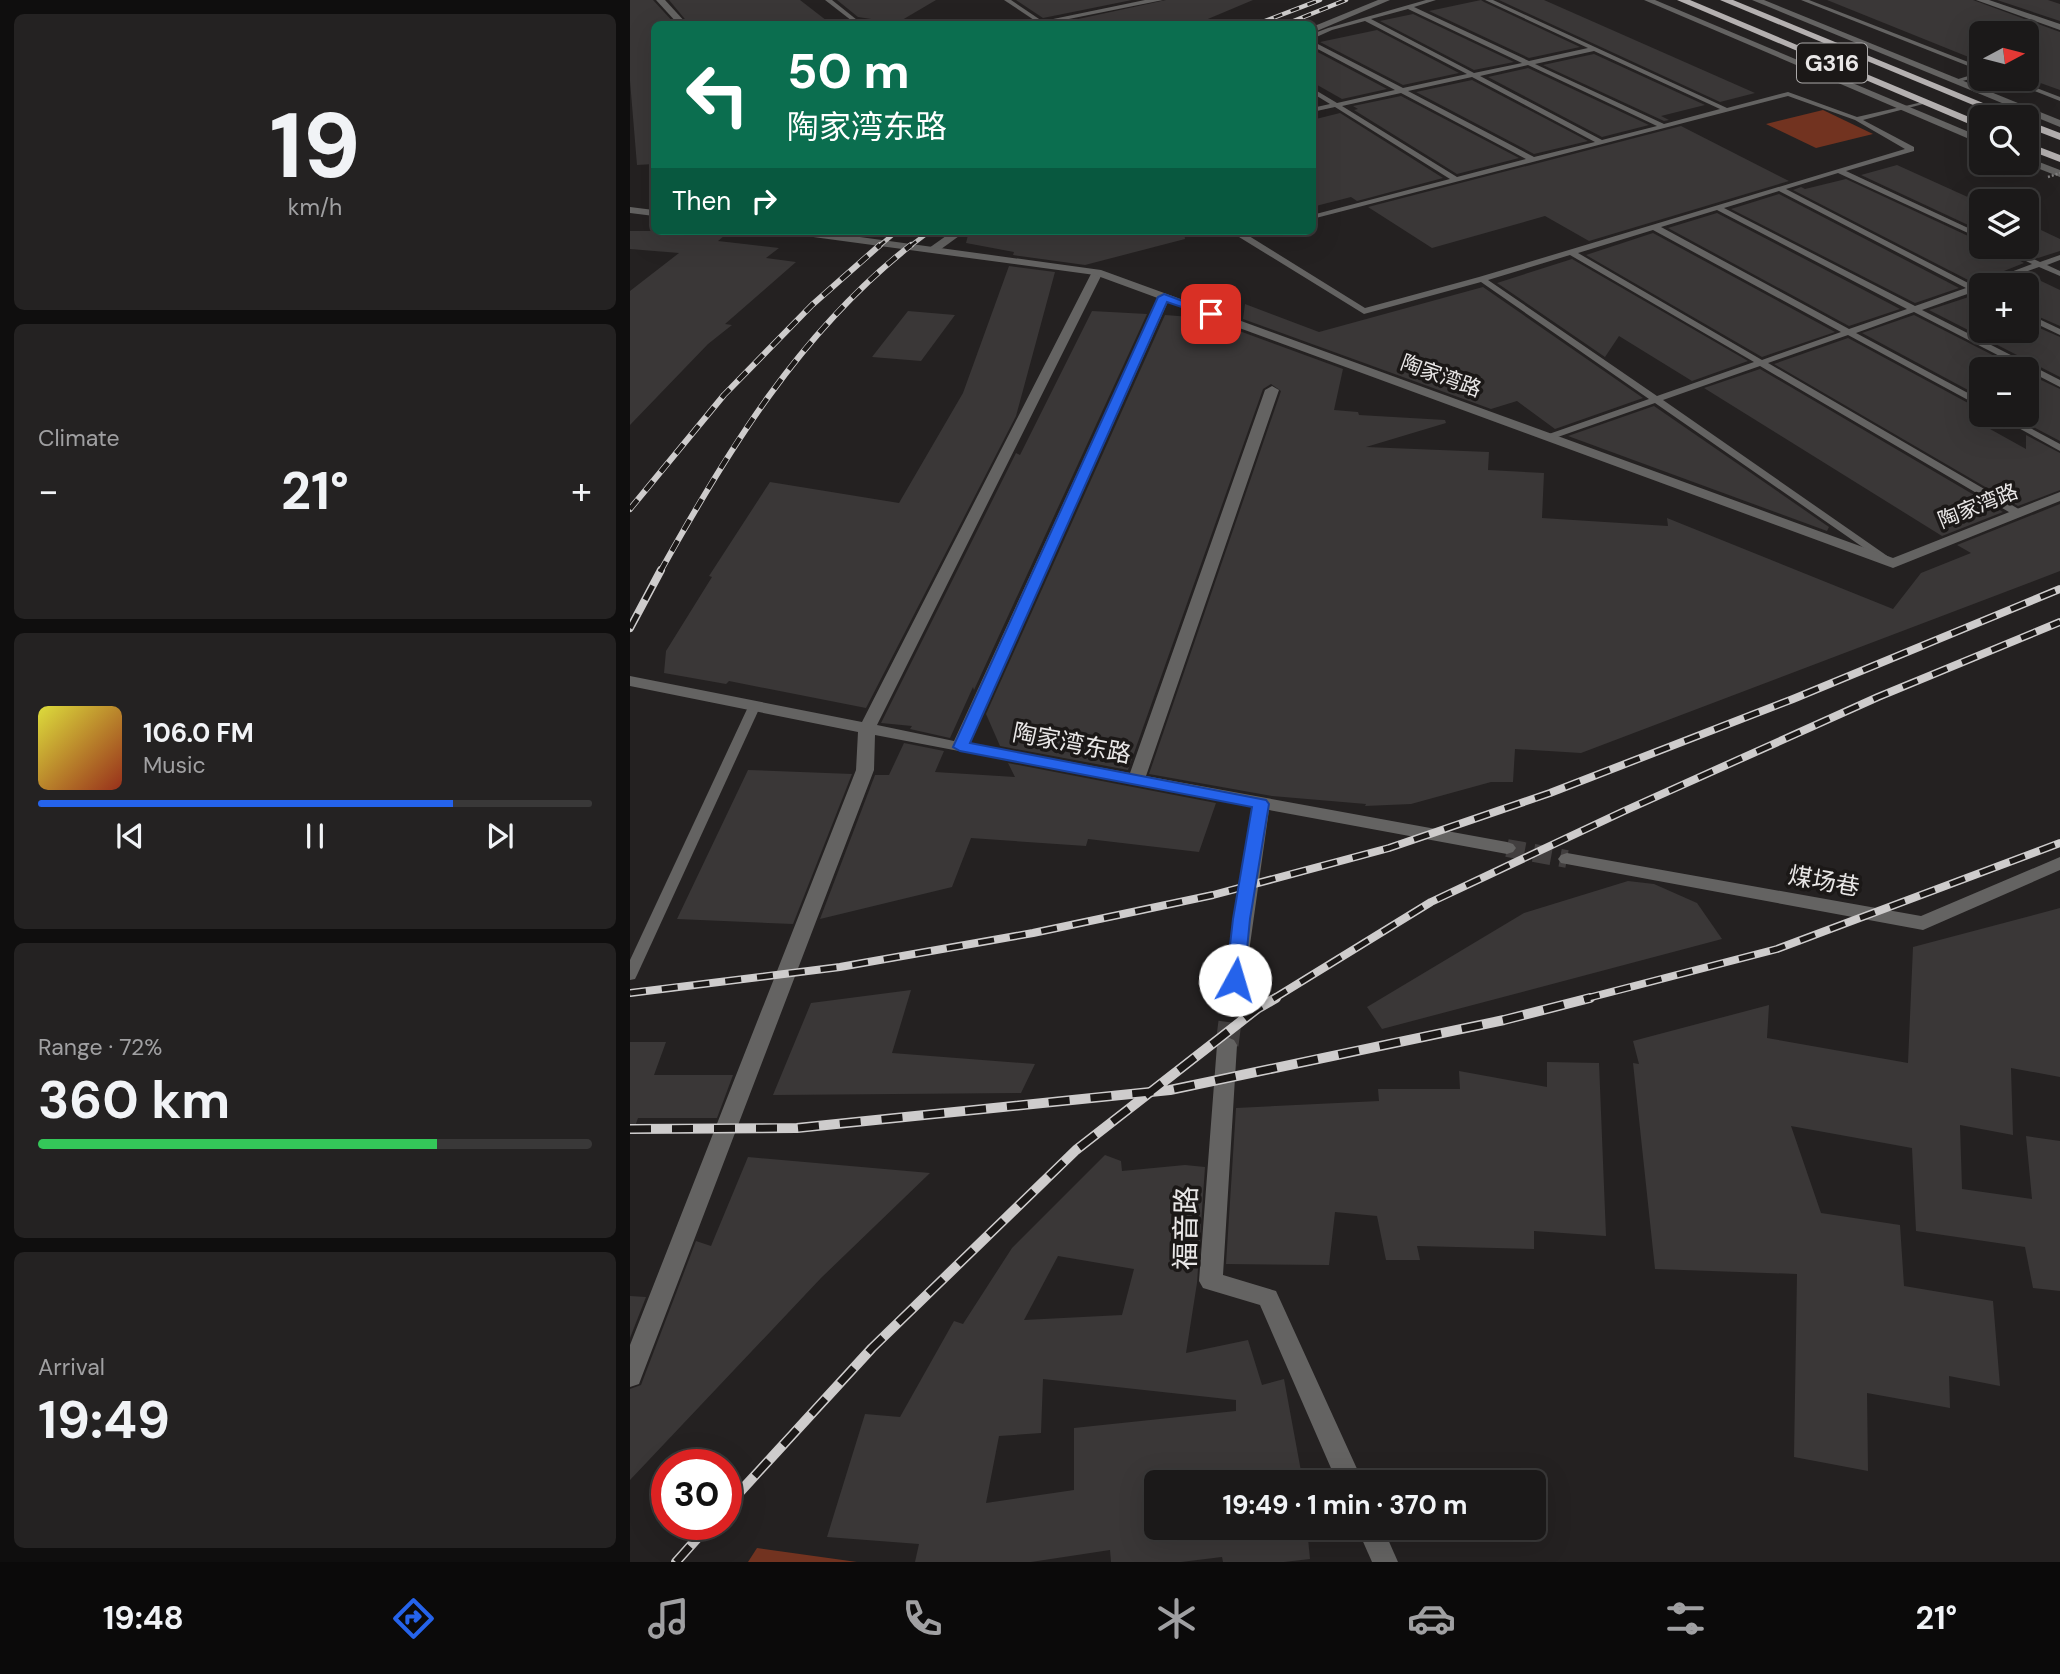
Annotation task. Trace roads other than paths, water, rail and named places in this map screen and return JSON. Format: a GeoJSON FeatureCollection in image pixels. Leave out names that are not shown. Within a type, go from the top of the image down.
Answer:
{"type":"FeatureCollection","features":[{"type":"Feature","properties":{"kind":"highway","name":"G316"},"geometry":{"type":"LineString","coordinates":[[1682,0],[1969,121]]}},
{"type":"Feature","properties":{"kind":"highway","name":"G316"},"geometry":{"type":"LineString","coordinates":[[1725,0],[1982,105]]}},
{"type":"Feature","properties":{"kind":"highway"},"geometry":{"type":"LineString","coordinates":[[2039,128],[2060,137]]}},
{"type":"Feature","properties":{"kind":"highway"},"geometry":{"type":"LineString","coordinates":[[2039,150],[2060,159]]}},
{"type":"Feature","properties":{"kind":"street"},"geometry":{"type":"LineString","coordinates":[[660,0],[680,21]]}},
{"type":"Feature","properties":{"kind":"street"},"geometry":{"type":"LineString","coordinates":[[1053,21],[1159,0]]}},
{"type":"Feature","properties":{"kind":"street"},"geometry":{"type":"LineString","coordinates":[[1316,28],[1387,0]]}},
{"type":"Feature","properties":{"kind":"street"},"geometry":{"type":"LineString","coordinates":[[1648,0],[1969,136]]}},
{"type":"Feature","properties":{"kind":"street"},"geometry":{"type":"LineString","coordinates":[[1756,0],[1969,86]]}},
{"type":"Feature","properties":{"kind":"street"},"geometry":{"type":"LineString","coordinates":[[1980,0],[2060,27]]}},
{"type":"Feature","properties":{"kind":"street"},"geometry":{"type":"LineString","coordinates":[[1956,94],[1969,91]]}},
{"type":"Feature","properties":{"kind":"street"},"geometry":{"type":"LineString","coordinates":[[1981,91],[2060,124]]}},
{"type":"Feature","properties":{"kind":"street"},"geometry":{"type":"LineString","coordinates":[[2039,166],[2056,175]]}},
{"type":"Feature","properties":{"kind":"street"},"geometry":{"type":"LineString","coordinates":[[630,210],[651,213]]}},
{"type":"Feature","properties":{"kind":"street","name":"陶家湾路"},"geometry":{"type":"LineString","coordinates":[[821,235],[1097,272],[1893,563],[2060,496]]}},
{"type":"Feature","properties":{"kind":"street"},"geometry":{"type":"LineString","coordinates":[[933,250],[954,235]]}},
{"type":"Feature","properties":{"kind":"street"},"geometry":{"type":"LineString","coordinates":[[630,1376],[865,770],[867,728],[1097,272]]}},
{"type":"Feature","properties":{"kind":"street"},"geometry":{"type":"LineString","coordinates":[[960,747],[1164,297]]}},
{"type":"Feature","properties":{"kind":"street"},"geometry":{"type":"LineString","coordinates":[[1136,780],[1272,390]]}},
{"type":"Feature","properties":{"kind":"street","name":"陶家湾东路"},"geometry":{"type":"LineString","coordinates":[[630,681],[960,747],[1507,848]]}},
{"type":"Feature","properties":{"kind":"street"},"geometry":{"type":"LineString","coordinates":[[1235,980],[1261,804]]}},
{"type":"Feature","properties":{"kind":"street","name":"煤场巷"},"geometry":{"type":"LineString","coordinates":[[1568,859],[1923,923],[2060,863]]}},
{"type":"Feature","properties":{"kind":"street","name":"福音路"},"geometry":{"type":"LineString","coordinates":[[1227,1045],[1211,1281],[1268,1298],[1345,1470]]}},
{"type":"Feature","properties":{"kind":"street"},"geometry":{"type":"LineString","coordinates":[[1375,1540],[1385,1562]]}},
{"type":"Feature","properties":{"kind":"lane"},"geometry":{"type":"LineString","coordinates":[[828,0],[855,21]]}},
{"type":"Feature","properties":{"kind":"lane"},"geometry":{"type":"LineString","coordinates":[[1007,0],[1034,21]]}},
{"type":"Feature","properties":{"kind":"lane"},"geometry":{"type":"LineString","coordinates":[[1316,35],[1433,0]]}},
{"type":"Feature","properties":{"kind":"lane"},"geometry":{"type":"LineString","coordinates":[[1488,0],[1727,110]]}},
{"type":"Feature","properties":{"kind":"lane"},"geometry":{"type":"LineString","coordinates":[[1804,0],[1969,64]]}},
{"type":"Feature","properties":{"kind":"lane"},"geometry":{"type":"LineString","coordinates":[[1408,7],[1663,126]]}},
{"type":"Feature","properties":{"kind":"lane"},"geometry":{"type":"LineString","coordinates":[[1366,19],[1601,142]]}},
{"type":"Feature","properties":{"kind":"lane"},"geometry":{"type":"LineString","coordinates":[[1316,45],[1533,160]]}},
{"type":"Feature","properties":{"kind":"lane"},"geometry":{"type":"LineString","coordinates":[[1316,109],[1594,49]]}},
{"type":"Feature","properties":{"kind":"lane"},"geometry":{"type":"LineString","coordinates":[[1955,81],[1969,77]]}},
{"type":"Feature","properties":{"kind":"lane"},"geometry":{"type":"LineString","coordinates":[[2039,91],[2060,99]]}},
{"type":"Feature","properties":{"kind":"lane"},"geometry":{"type":"LineString","coordinates":[[1316,92],[1456,180]]}},
{"type":"Feature","properties":{"kind":"lane"},"geometry":{"type":"LineString","coordinates":[[1242,235],[1364,311],[1482,279],[1911,149],[1857,119],[1788,94],[1316,216]]}},
{"type":"Feature","properties":{"kind":"lane"},"geometry":{"type":"LineString","coordinates":[[1857,119],[1925,102]]}},
{"type":"Feature","properties":{"kind":"lane"},"geometry":{"type":"LineString","coordinates":[[2049,119],[2060,116]]}},
{"type":"Feature","properties":{"kind":"lane"},"geometry":{"type":"LineString","coordinates":[[1839,171],[1969,231]]}},
{"type":"Feature","properties":{"kind":"lane"},"geometry":{"type":"LineString","coordinates":[[1780,189],[1969,283]]}},
{"type":"Feature","properties":{"kind":"lane"},"geometry":{"type":"LineString","coordinates":[[1718,208],[2060,384]]}},
{"type":"Feature","properties":{"kind":"lane"},"geometry":{"type":"LineString","coordinates":[[1654,227],[1969,397]]}},
{"type":"Feature","properties":{"kind":"lane"},"geometry":{"type":"LineString","coordinates":[[1571,252],[2018,513]]}},
{"type":"Feature","properties":{"kind":"lane"},"geometry":{"type":"LineString","coordinates":[[2018,273],[2060,257]]}},
{"type":"Feature","properties":{"kind":"lane"},"geometry":{"type":"LineString","coordinates":[[2029,259],[2060,274]]}},
{"type":"Feature","properties":{"kind":"lane"},"geometry":{"type":"LineString","coordinates":[[1482,279],[1893,563]]}},
{"type":"Feature","properties":{"kind":"lane"},"geometry":{"type":"LineString","coordinates":[[1549,437],[1969,292]]}},
{"type":"Feature","properties":{"kind":"lane"},"geometry":{"type":"LineString","coordinates":[[2039,322],[2060,332]]}},
{"type":"Feature","properties":{"kind":"lane"},"geometry":{"type":"LineString","coordinates":[[2022,427],[2060,448]]}},
{"type":"Feature","properties":{"kind":"lane"},"geometry":{"type":"LineString","coordinates":[[630,975],[754,707]]}},
{"type":"Feature","properties":{"kind":"tunnel"},"geometry":{"type":"LineString","coordinates":[[1507,848],[1567,859]]}},
{"type":"Feature","properties":{"kind":"tunnel"},"geometry":{"type":"LineString","coordinates":[[1233,999],[1235,980]]}},
{"type":"Feature","properties":{"kind":"tunnel"},"geometry":{"type":"LineString","coordinates":[[1227,1045],[1233,998]]}},
{"type":"Feature","properties":{"kind":"railway"},"geometry":{"type":"LineString","coordinates":[[1265,21],[1320,0]]}},
{"type":"Feature","properties":{"kind":"railway"},"geometry":{"type":"LineString","coordinates":[[1294,21],[1346,0]]}},
{"type":"Feature","properties":{"kind":"railway"},"geometry":{"type":"LineString","coordinates":[[878,247],[892,235]]}},
{"type":"Feature","properties":{"kind":"railway"},"geometry":{"type":"LineString","coordinates":[[909,247],[925,235]]}},
{"type":"Feature","properties":{"kind":"railway"},"geometry":{"type":"LineString","coordinates":[[630,509],[724,395],[812,305],[880,245]]}},
{"type":"Feature","properties":{"kind":"railway"},"geometry":{"type":"LineString","coordinates":[[660,572],[712,482],[769,395],[835,316],[871,279],[911,245]]}},
{"type":"Feature","properties":{"kind":"railway"},"geometry":{"type":"LineString","coordinates":[[630,628],[661,570]]}},
{"type":"Feature","properties":{"kind":"railway"},"geometry":{"type":"LineString","coordinates":[[630,993],[840,967],[1033,933],[1213,895],[1389,848],[1550,793],[1793,699],[2060,589]]}},
{"type":"Feature","properties":{"kind":"railway"},"geometry":{"type":"LineString","coordinates":[[1273,999],[1431,902],[1622,812],[1878,697],[2060,622]]}},
{"type":"Feature","properties":{"kind":"railway"},"geometry":{"type":"LineString","coordinates":[[1584,999],[1777,949],[2060,843]]}},
{"type":"Feature","properties":{"kind":"railway"},"geometry":{"type":"LineString","coordinates":[[1150,1092],[1257,1009],[1276,998]]}},
{"type":"Feature","properties":{"kind":"railway"},"geometry":{"type":"LineString","coordinates":[[1150,1092],[1504,1020],[1590,998]]}},
{"type":"Feature","properties":{"kind":"railway"},"geometry":{"type":"LineString","coordinates":[[630,1129],[797,1128],[1150,1092]]}},
{"type":"Feature","properties":{"kind":"railway"},"geometry":{"type":"LineString","coordinates":[[742,1490],[872,1348],[1076,1150],[1150,1092]]}},
{"type":"Feature","properties":{"kind":"railway"},"geometry":{"type":"LineString","coordinates":[[676,1562],[696,1540]]}}]}
